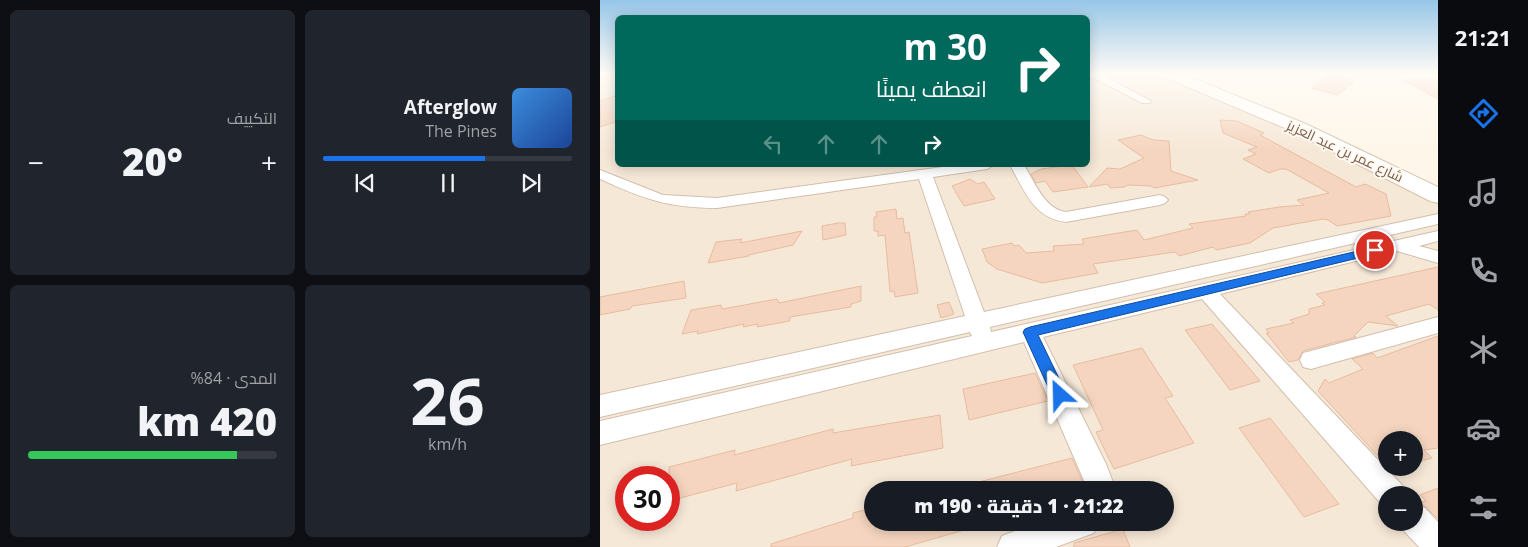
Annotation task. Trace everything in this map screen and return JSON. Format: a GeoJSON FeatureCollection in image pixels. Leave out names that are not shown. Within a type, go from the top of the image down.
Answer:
{"type":"FeatureCollection","features":[{"type":"Feature","properties":{"kind":"street"},"geometry":{"type":"LineString","coordinates":[[1141,99],[1146,101]]}},
{"type":"Feature","properties":{"kind":"street","name":"شارع عمر بن عبد العزيز"},"geometry":{"type":"LineString","coordinates":[[1229,99],[1300,128],[1438,196]]}},
{"type":"Feature","properties":{"kind":"street","name":"شارع عمر بن عبد العزيز"},"geometry":{"type":"LineString","coordinates":[[1251,99],[1330,130],[1438,179]]}},
{"type":"Feature","properties":{"kind":"street"},"geometry":{"type":"LineString","coordinates":[[600,174],[643,193],[663,199],[688,203],[718,203],[973,167]]}},
{"type":"Feature","properties":{"kind":"street"},"geometry":{"type":"LineString","coordinates":[[1018,167],[1044,208],[1056,216],[1066,217],[1160,200]]}},
{"type":"Feature","properties":{"kind":"street"},"geometry":{"type":"LineString","coordinates":[[925,174],[985,342]]}},
{"type":"Feature","properties":{"kind":"street"},"geometry":{"type":"LineString","coordinates":[[600,406],[978,322],[1437,240]]}},
{"type":"Feature","properties":{"kind":"street"},"geometry":{"type":"LineString","coordinates":[[600,433],[1394,246],[1437,240]]}},
{"type":"Feature","properties":{"kind":"street"},"geometry":{"type":"LineString","coordinates":[[1206,291],[1384,486]]}},
{"type":"Feature","properties":{"kind":"street"},"geometry":{"type":"LineString","coordinates":[[1311,360],[1438,325]]}},
{"type":"Feature","properties":{"kind":"street"},"geometry":{"type":"LineString","coordinates":[[1030,332],[1099,481]]}},
{"type":"Feature","properties":{"kind":"street"},"geometry":{"type":"LineString","coordinates":[[1423,529],[1438,546]]}},
{"type":"Feature","properties":{"kind":"street"},"geometry":{"type":"LineString","coordinates":[[1016,546],[1058,531]]}},
{"type":"Feature","properties":{"kind":"shaded area"},"geometry":{"type":"Polygon","coordinates":[[[600,99],[615,99],[615,167],[1090,167],[1090,99],[1232,99],[1438,190],[1438,547],[600,547],[600,99]]]}},
{"type":"Feature","properties":{"kind":"building"},"geometry":{"type":"Polygon","coordinates":[[[615,99],[615,122],[600,127],[600,101],[615,99]]]}},
{"type":"Feature","properties":{"kind":"building"},"geometry":{"type":"Polygon","coordinates":[[[1220,120],[1237,121],[1264,133],[1260,135],[1356,187],[1365,184],[1386,194],[1391,216],[1337,226],[1323,219],[1273,228],[1250,243],[1216,250],[1213,247],[1179,256],[1175,252],[1093,264],[1098,273],[1042,283],[997,269],[987,262],[982,249],[1012,243],[1014,246],[1019,245],[1026,253],[1054,251],[1053,246],[1084,244],[1082,239],[1137,230],[1144,240],[1193,228],[1189,224],[1246,216],[1245,214],[1250,214],[1248,212],[1304,205],[1297,200],[1329,193],[1286,169],[1269,173],[1243,159],[1256,154],[1248,150],[1257,147],[1223,133],[1220,120]]]}},
{"type":"Feature","properties":{"kind":"building"},"geometry":{"type":"Polygon","coordinates":[[[1141,135],[1153,140],[1169,141],[1171,171],[1198,180],[1154,188],[1151,186],[1128,185],[1110,188],[1108,184],[1089,187],[1107,168],[1120,169],[1144,158],[1118,140],[1141,135]]]}},
{"type":"Feature","properties":{"kind":"building"},"geometry":{"type":"Polygon","coordinates":[[[1073,167],[1088,187],[1053,192],[1045,181],[1036,183],[1031,174],[1041,169],[1073,167]]]}},
{"type":"Feature","properties":{"kind":"building"},"geometry":{"type":"Polygon","coordinates":[[[970,179],[978,184],[984,182],[995,199],[964,206],[952,186],[970,179]]]}},
{"type":"Feature","properties":{"kind":"building"},"geometry":{"type":"Polygon","coordinates":[[[896,209],[897,219],[903,218],[905,233],[909,232],[918,293],[895,297],[894,291],[890,292],[885,235],[878,236],[878,231],[874,231],[874,217],[877,217],[876,212],[896,209]]]}},
{"type":"Feature","properties":{"kind":"building"},"geometry":{"type":"Polygon","coordinates":[[[845,223],[846,235],[823,240],[822,226],[845,223]]]}},
{"type":"Feature","properties":{"kind":"building"},"geometry":{"type":"Polygon","coordinates":[[[802,231],[793,245],[749,256],[708,263],[716,242],[742,239],[740,243],[802,231]]]}},
{"type":"Feature","properties":{"kind":"building"},"geometry":{"type":"Polygon","coordinates":[[[1438,267],[1438,310],[1429,304],[1386,316],[1398,326],[1368,322],[1354,336],[1356,337],[1303,351],[1298,360],[1289,362],[1266,333],[1269,333],[1266,329],[1294,323],[1290,320],[1309,314],[1309,309],[1325,305],[1322,303],[1325,302],[1316,294],[1438,267]]]}},
{"type":"Feature","properties":{"kind":"building"},"geometry":{"type":"Polygon","coordinates":[[[684,281],[686,298],[632,306],[630,309],[600,315],[600,297],[684,281]]]}},
{"type":"Feature","properties":{"kind":"building"},"geometry":{"type":"Polygon","coordinates":[[[861,286],[861,301],[851,304],[851,307],[790,317],[790,321],[757,327],[758,324],[743,327],[744,324],[697,334],[698,331],[682,334],[691,310],[721,305],[722,309],[777,299],[779,303],[861,286]]]}},
{"type":"Feature","properties":{"kind":"building"},"geometry":{"type":"Polygon","coordinates":[[[949,302],[954,314],[941,318],[937,305],[949,302]]]}},
{"type":"Feature","properties":{"kind":"building"},"geometry":{"type":"Polygon","coordinates":[[[1212,324],[1260,381],[1230,390],[1185,330],[1212,324]]]}},
{"type":"Feature","properties":{"kind":"building"},"geometry":{"type":"Polygon","coordinates":[[[1438,336],[1438,448],[1424,450],[1432,458],[1423,460],[1423,431],[1378,431],[1378,456],[1318,391],[1325,379],[1329,383],[1363,369],[1352,359],[1373,353],[1377,358],[1438,336]]]}},
{"type":"Feature","properties":{"kind":"building"},"geometry":{"type":"Polygon","coordinates":[[[1142,348],[1173,396],[1165,398],[1194,443],[1114,469],[1096,432],[1103,430],[1073,365],[1142,348]]]}},
{"type":"Feature","properties":{"kind":"building"},"geometry":{"type":"Polygon","coordinates":[[[1035,373],[1048,401],[969,420],[963,389],[1035,373]]]}},
{"type":"Feature","properties":{"kind":"building"},"geometry":{"type":"Polygon","coordinates":[[[940,415],[943,448],[851,466],[852,459],[736,491],[737,483],[680,498],[680,466],[673,466],[735,450],[734,455],[833,429],[833,433],[940,415]]]}},
{"type":"Feature","properties":{"kind":"building"},"geometry":{"type":"Polygon","coordinates":[[[1270,418],[1339,504],[1304,517],[1239,428],[1270,418]]]}},
{"type":"Feature","properties":{"kind":"building"},"geometry":{"type":"Polygon","coordinates":[[[1072,458],[1082,481],[983,481],[1072,458]]]}},
{"type":"Feature","properties":{"kind":"building"},"geometry":{"type":"Polygon","coordinates":[[[1438,488],[1438,519],[1423,505],[1423,502],[1426,501],[1423,498],[1423,494],[1438,488]]]}},
{"type":"Feature","properties":{"kind":"building"},"geometry":{"type":"Polygon","coordinates":[[[864,510],[864,531],[961,531],[905,547],[771,547],[771,544],[853,518],[853,513],[864,510]]]}},
{"type":"Feature","properties":{"kind":"building"},"geometry":{"type":"Polygon","coordinates":[[[1116,531],[1124,531],[1130,547],[1074,547],[1074,543],[1116,531]]]}},
{"type":"Feature","properties":{"kind":"route"},"geometry":{"type":"LineString","coordinates":[[1060,395],[1030,332],[1375,250]]}}]}
